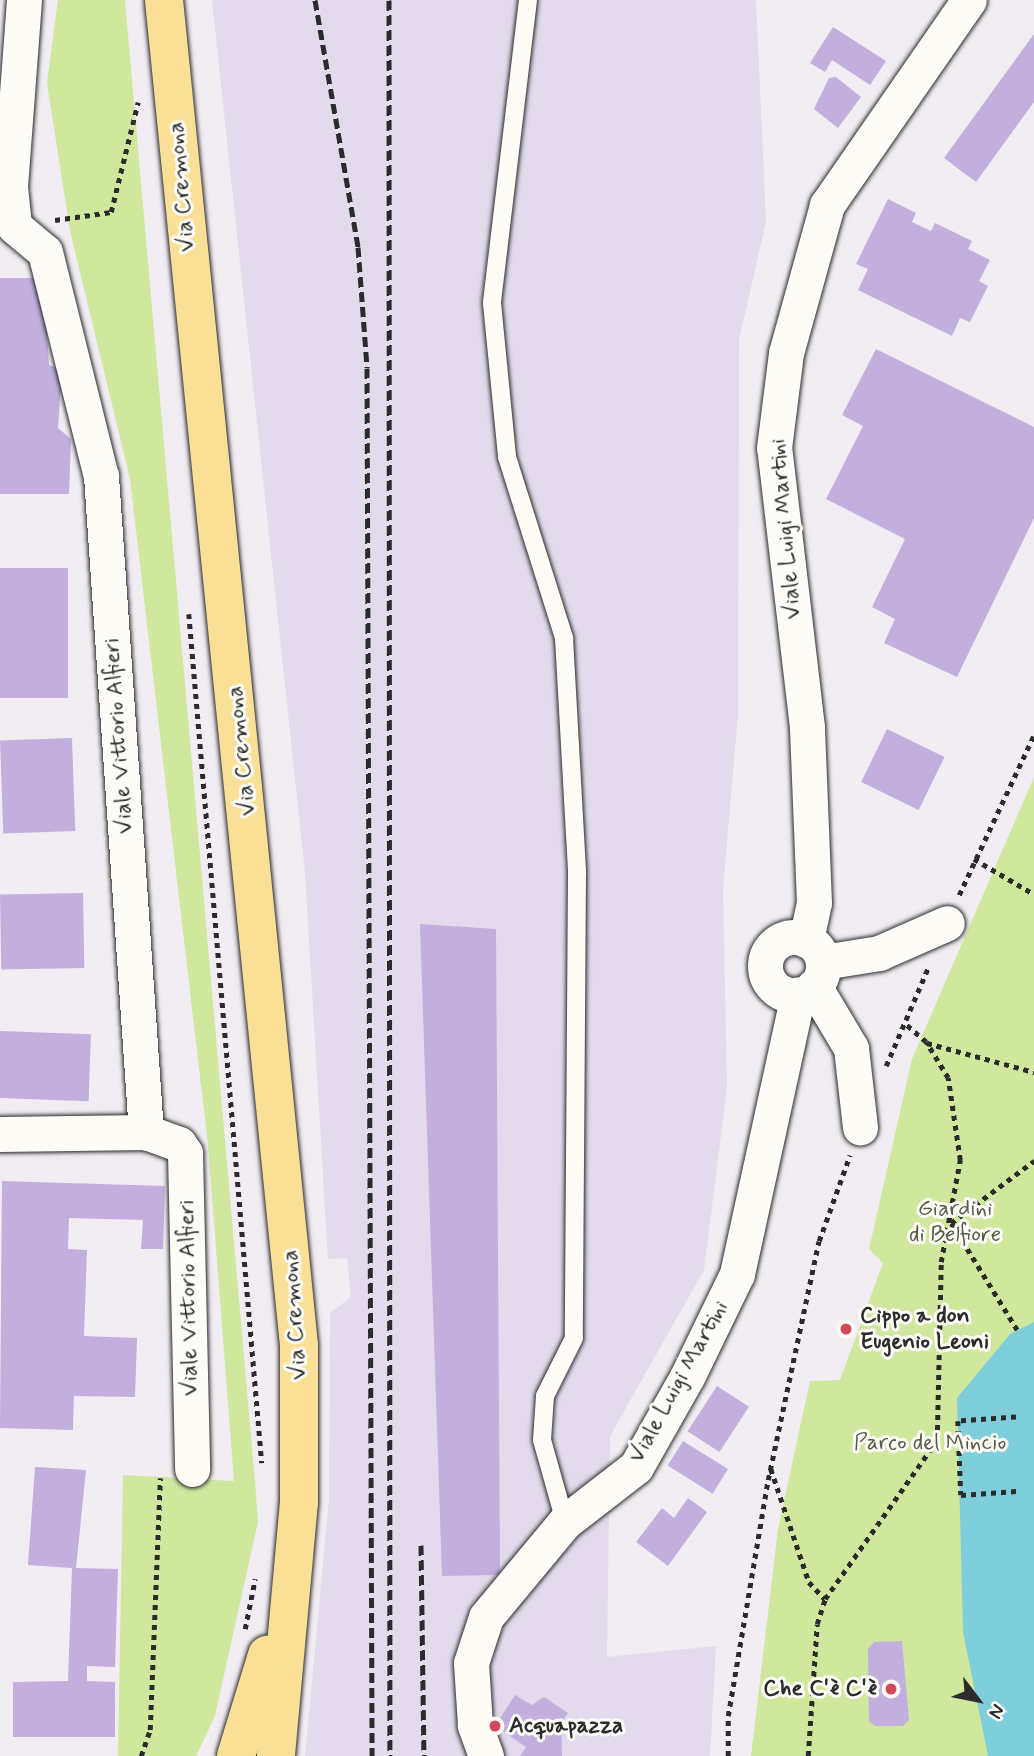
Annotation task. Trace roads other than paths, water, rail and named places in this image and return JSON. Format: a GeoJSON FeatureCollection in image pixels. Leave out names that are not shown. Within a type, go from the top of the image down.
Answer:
{"type":"FeatureCollection","features":[{"type":"Feature","properties":{"kind":"main road","name":"Via Cremona"},"geometry":{"type":"LineString","coordinates":[[164,0],[294,1280],[299,1502],[276,1756]]}},
{"type":"Feature","properties":{"kind":"main road","name":"Via Cremona"},"geometry":{"type":"LineString","coordinates":[[236,1756],[270,1641],[299,1502]]}},
{"type":"Feature","properties":{"kind":"street"},"geometry":{"type":"LineString","coordinates":[[7,226],[10,147],[24,0]]}},
{"type":"Feature","properties":{"kind":"street","name":"Viale Luigi Martini"},"geometry":{"type":"LineString","coordinates":[[486,1756],[475,1725],[471,1663],[486,1617],[565,1522],[636,1467],[737,1274],[810,971],[814,903],[807,727],[774,448],[786,353],[827,205],[969,0]]}},
{"type":"Feature","properties":{"kind":"street","name":"Viale Vittorio Alfieri"},"geometry":{"type":"LineString","coordinates":[[7,226],[45,252],[101,477],[146,1132],[179,1144],[187,1164],[192,1469]]}},
{"type":"Feature","properties":{"kind":"street"},"geometry":{"type":"LineString","coordinates":[[860,1127],[851,1048],[810,971],[878,953],[947,923]]}},
{"type":"Feature","properties":{"kind":"street"},"geometry":{"type":"LineString","coordinates":[[0,1134],[146,1132]]}},
{"type":"Feature","properties":{"kind":"lane"},"geometry":{"type":"LineString","coordinates":[[528,0],[492,303],[507,457],[564,638],[577,874],[574,1338],[545,1396],[542,1440],[565,1522]]}},
{"type":"Feature","properties":{"kind":"water"},"geometry":{"type":"Polygon","coordinates":[[[1034,1322],[1034,1756],[988,1756],[963,1632],[957,1398],[1010,1334],[1034,1322]]]}},
{"type":"Feature","properties":{"kind":"railway"},"geometry":{"type":"LineString","coordinates":[[315,0],[358,247],[367,368],[372,1756]]}},
{"type":"Feature","properties":{"kind":"railway"},"geometry":{"type":"LineString","coordinates":[[389,0],[390,1756]]}},
{"type":"Feature","properties":{"kind":"railway"},"geometry":{"type":"LineString","coordinates":[[421,1545],[424,1756]]}},
{"type":"Feature","properties":{"kind":"place","name":"Cippo a don Eugenio Leoni"},"geometry":{"type":"Point","coordinates":[846,1329]}},
{"type":"Feature","properties":{"kind":"place","name":"Che C'è C'è"},"geometry":{"type":"Point","coordinates":[891,1689]}},
{"type":"Feature","properties":{"kind":"place","name":"Acquapazza"},"geometry":{"type":"Point","coordinates":[495,1726]}},
{"type":"Feature","properties":{"kind":"park label","name":"Giardini di Belfiore"},"geometry":{"type":"Point","coordinates":[955,1222]}},
{"type":"Feature","properties":{"kind":"park label","name":"Parco del Mincio"},"geometry":{"type":"Point","coordinates":[930,1443]}}]}
